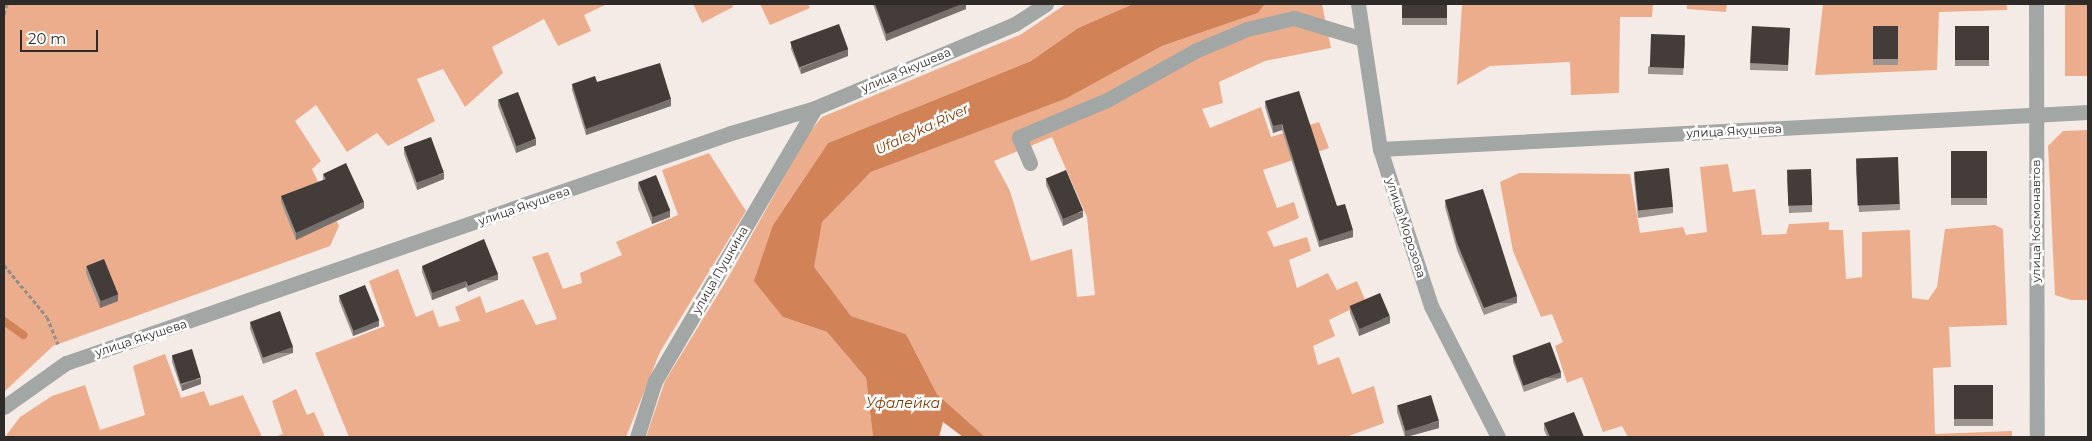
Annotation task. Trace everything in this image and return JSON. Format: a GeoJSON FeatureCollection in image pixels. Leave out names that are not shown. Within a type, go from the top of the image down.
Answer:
{"type":"FeatureCollection","features":[{"type":"Feature","properties":{"kind":"street","name":"улица Якушева"},"geometry":{"type":"LineString","coordinates":[[4,407],[66,363],[732,134],[815,108],[1015,24],[1046,4]]}},
{"type":"Feature","properties":{"kind":"street","name":"улица Морозова"},"geometry":{"type":"LineString","coordinates":[[1358,4],[1380,149],[1431,306],[1498,437]]}},
{"type":"Feature","properties":{"kind":"street","name":"улица Космонавтов"},"geometry":{"type":"LineString","coordinates":[[2036,4],[2037,437]]}},
{"type":"Feature","properties":{"kind":"street"},"geometry":{"type":"LineString","coordinates":[[1030,164],[1019,137],[1107,100],[1197,50],[1246,29],[1294,18],[1363,38]]}},
{"type":"Feature","properties":{"kind":"street","name":"улица Пушкина"},"geometry":{"type":"LineString","coordinates":[[637,437],[655,381],[815,108]]}},
{"type":"Feature","properties":{"kind":"street","name":"улица Якушева"},"geometry":{"type":"LineString","coordinates":[[1380,149],[2088,112]]}},
{"type":"Feature","properties":{"kind":"path"},"geometry":{"type":"LineString","coordinates":[[4,14],[6,4]]}},
{"type":"Feature","properties":{"kind":"path"},"geometry":{"type":"LineString","coordinates":[[4,265],[47,317],[66,363]]}},
{"type":"Feature","properties":{"kind":"shaded area"},"geometry":{"type":"Polygon","coordinates":[[[4,4],[607,4],[584,15],[591,31],[558,46],[544,19],[492,47],[503,73],[465,107],[443,69],[417,79],[435,121],[388,146],[377,133],[347,152],[316,105],[295,121],[321,161],[312,169],[339,226],[330,246],[53,346],[4,392],[4,4]]]}},
{"type":"Feature","properties":{"kind":"shaded area"},"geometry":{"type":"Polygon","coordinates":[[[693,4],[732,4],[733,7],[702,23],[693,4]]]}},
{"type":"Feature","properties":{"kind":"shaded area"},"geometry":{"type":"Polygon","coordinates":[[[760,4],[808,4],[810,8],[770,25],[760,4]]]}},
{"type":"Feature","properties":{"kind":"shaded area"},"geometry":{"type":"Polygon","coordinates":[[[1066,4],[1133,4],[1078,28],[1031,61],[828,143],[773,225],[783,317],[827,332],[866,378],[873,437],[646,437],[665,381],[728,278],[808,134],[822,117],[1020,35],[1066,4]]]}},
{"type":"Feature","properties":{"kind":"shaded area"},"geometry":{"type":"Polygon","coordinates":[[[1265,4],[1322,4],[1331,48],[1265,61],[1219,82],[1223,103],[1202,109],[1210,128],[1261,107],[1271,137],[1319,122],[1329,148],[1263,170],[1277,208],[1294,202],[1299,218],[1267,232],[1274,247],[1307,237],[1311,251],[1289,260],[1297,288],[1328,273],[1337,290],[1357,281],[1366,302],[1329,320],[1335,336],[1313,346],[1318,365],[1339,357],[1352,394],[1374,386],[1384,423],[1346,437],[985,437],[937,394],[906,334],[851,316],[813,267],[821,222],[871,172],[1064,99],[1162,46],[1258,13],[1265,4]],[[1052,137],[994,161],[1010,191],[1031,261],[1072,249],[1077,297],[1095,295],[1087,217],[1052,137]]]}},
{"type":"Feature","properties":{"kind":"shaded area"},"geometry":{"type":"Polygon","coordinates":[[[1462,4],[1653,4],[1652,17],[1620,17],[1619,93],[1571,95],[1570,62],[1490,66],[1457,85],[1462,4]]]}},
{"type":"Feature","properties":{"kind":"shaded area"},"geometry":{"type":"Polygon","coordinates":[[[1687,4],[1727,4],[1726,12],[1687,9],[1687,4]]]}},
{"type":"Feature","properties":{"kind":"shaded area"},"geometry":{"type":"Polygon","coordinates":[[[1823,4],[2007,4],[2007,10],[1939,12],[1937,70],[1815,75],[1823,4]]]}},
{"type":"Feature","properties":{"kind":"shaded area"},"geometry":{"type":"Polygon","coordinates":[[[2065,4],[2088,4],[2088,76],[2065,76],[2065,4]]]}},
{"type":"Feature","properties":{"kind":"shaded area"},"geometry":{"type":"Polygon","coordinates":[[[2088,130],[2088,300],[2071,300],[2055,295],[2048,146],[2063,131],[2088,130]]]}},
{"type":"Feature","properties":{"kind":"shaded area"},"geometry":{"type":"Polygon","coordinates":[[[709,153],[746,211],[660,352],[626,437],[349,437],[315,353],[385,326],[369,281],[398,269],[416,317],[433,310],[439,327],[460,321],[455,307],[480,296],[486,313],[523,299],[536,325],[557,319],[532,257],[548,252],[563,289],[582,283],[580,273],[622,255],[616,242],[678,215],[662,170],[709,153]]]}},
{"type":"Feature","properties":{"kind":"shaded area"},"geometry":{"type":"Polygon","coordinates":[[[1728,164],[1733,192],[1755,189],[1762,235],[1786,234],[1789,224],[1829,222],[1829,230],[1843,230],[1846,279],[1862,277],[1862,232],[1910,230],[1912,298],[1928,300],[1937,287],[1945,229],[1995,225],[2003,229],[2007,325],[1949,327],[1951,367],[1933,368],[1935,434],[2012,431],[2012,437],[1628,437],[1622,426],[1603,432],[1582,377],[1567,383],[1555,346],[1563,342],[1552,314],[1541,317],[1513,251],[1500,182],[1519,173],[1630,174],[1640,233],[1683,227],[1686,235],[1707,232],[1700,167],[1728,164]]]}},
{"type":"Feature","properties":{"kind":"shaded area"},"geometry":{"type":"Polygon","coordinates":[[[165,354],[181,398],[204,391],[210,406],[243,395],[262,437],[5,437],[20,417],[52,396],[85,385],[100,430],[145,415],[133,366],[165,354]]]}},
{"type":"Feature","properties":{"kind":"shaded area"},"geometry":{"type":"Polygon","coordinates":[[[296,389],[307,415],[314,412],[325,437],[274,437],[283,434],[272,401],[296,389]]]}},
{"type":"Feature","properties":{"kind":"water","name":"Уфалейка"},"geometry":{"type":"Polygon","coordinates":[[[1133,4],[1265,4],[1258,13],[1162,46],[1065,99],[871,172],[822,222],[814,267],[851,316],[906,334],[937,394],[985,437],[963,437],[943,422],[939,437],[873,437],[866,378],[827,332],[783,317],[754,281],[773,225],[828,143],[1031,61],[1078,28],[1133,4]]]}},
{"type":"Feature","properties":{"kind":"building"},"geometry":{"type":"Polygon","coordinates":[[[875,4],[962,4],[886,34],[875,4]]]}},
{"type":"Feature","properties":{"kind":"building"},"geometry":{"type":"Polygon","coordinates":[[[1402,4],[1447,4],[1447,18],[1402,18],[1402,4]]]}},
{"type":"Feature","properties":{"kind":"building"},"geometry":{"type":"Polygon","coordinates":[[[839,24],[848,49],[799,67],[790,42],[839,24]]]}},
{"type":"Feature","properties":{"kind":"building"},"geometry":{"type":"Polygon","coordinates":[[[1752,26],[1790,28],[1788,65],[1750,63],[1752,26]]]}},
{"type":"Feature","properties":{"kind":"building"},"geometry":{"type":"Polygon","coordinates":[[[1873,26],[1898,26],[1898,59],[1873,59],[1873,26]]]}},
{"type":"Feature","properties":{"kind":"building"},"geometry":{"type":"Polygon","coordinates":[[[1955,26],[1989,26],[1989,60],[1955,60],[1955,26]]]}},
{"type":"Feature","properties":{"kind":"building"},"geometry":{"type":"Polygon","coordinates":[[[1651,34],[1685,35],[1684,68],[1650,67],[1651,34]]]}},
{"type":"Feature","properties":{"kind":"building"},"geometry":{"type":"Polygon","coordinates":[[[660,63],[671,99],[586,129],[572,84],[595,76],[597,82],[660,63]]]}},
{"type":"Feature","properties":{"kind":"building"},"geometry":{"type":"Polygon","coordinates":[[[1299,91],[1337,206],[1345,204],[1353,230],[1319,241],[1282,124],[1273,126],[1265,101],[1299,91]]]}},
{"type":"Feature","properties":{"kind":"building"},"geometry":{"type":"Polygon","coordinates":[[[518,92],[536,139],[516,146],[498,100],[518,92]]]}},
{"type":"Feature","properties":{"kind":"building"},"geometry":{"type":"Polygon","coordinates":[[[431,137],[444,173],[417,183],[404,147],[431,137]]]}},
{"type":"Feature","properties":{"kind":"building"},"geometry":{"type":"Polygon","coordinates":[[[1951,151],[1987,151],[1987,198],[1951,198],[1951,151]]]}},
{"type":"Feature","properties":{"kind":"building"},"geometry":{"type":"Polygon","coordinates":[[[1898,157],[1900,204],[1858,205],[1856,158],[1898,157]]]}},
{"type":"Feature","properties":{"kind":"building"},"geometry":{"type":"Polygon","coordinates":[[[346,163],[364,202],[296,233],[281,196],[326,179],[323,174],[346,163]]]}},
{"type":"Feature","properties":{"kind":"building"},"geometry":{"type":"Polygon","coordinates":[[[1669,168],[1673,207],[1638,210],[1634,172],[1669,168]]]}},
{"type":"Feature","properties":{"kind":"building"},"geometry":{"type":"Polygon","coordinates":[[[1811,169],[1812,205],[1788,206],[1787,170],[1811,169]]]}},
{"type":"Feature","properties":{"kind":"building"},"geometry":{"type":"Polygon","coordinates":[[[1066,170],[1083,211],[1063,219],[1046,179],[1066,170]]]}},
{"type":"Feature","properties":{"kind":"building"},"geometry":{"type":"Polygon","coordinates":[[[656,175],[670,210],[653,217],[638,182],[656,175]]]}},
{"type":"Feature","properties":{"kind":"building"},"geometry":{"type":"Polygon","coordinates":[[[1483,189],[1517,296],[1484,308],[1457,243],[1445,200],[1483,189]]]}},
{"type":"Feature","properties":{"kind":"building"},"geometry":{"type":"Polygon","coordinates":[[[484,239],[498,274],[468,286],[466,281],[432,293],[422,266],[484,239]]]}},
{"type":"Feature","properties":{"kind":"building"},"geometry":{"type":"Polygon","coordinates":[[[104,259],[118,294],[101,301],[86,266],[104,259]]]}},
{"type":"Feature","properties":{"kind":"building"},"geometry":{"type":"Polygon","coordinates":[[[365,285],[379,320],[353,331],[339,295],[365,285]]]}},
{"type":"Feature","properties":{"kind":"building"},"geometry":{"type":"Polygon","coordinates":[[[1380,293],[1390,316],[1359,329],[1350,306],[1380,293]]]}},
{"type":"Feature","properties":{"kind":"building"},"geometry":{"type":"Polygon","coordinates":[[[280,311],[293,347],[263,358],[250,322],[280,311]]]}},
{"type":"Feature","properties":{"kind":"building"},"geometry":{"type":"Polygon","coordinates":[[[1550,342],[1561,372],[1523,386],[1512,356],[1550,342]]]}},
{"type":"Feature","properties":{"kind":"building"},"geometry":{"type":"Polygon","coordinates":[[[192,349],[201,378],[181,384],[172,355],[192,349]]]}},
{"type":"Feature","properties":{"kind":"building"},"geometry":{"type":"Polygon","coordinates":[[[1954,385],[1993,385],[1993,419],[1954,419],[1954,385]]]}},
{"type":"Feature","properties":{"kind":"building"},"geometry":{"type":"Polygon","coordinates":[[[1431,395],[1439,421],[1405,431],[1398,405],[1431,395]]]}},
{"type":"Feature","properties":{"kind":"building"},"geometry":{"type":"Polygon","coordinates":[[[1574,412],[1584,437],[1550,437],[1544,423],[1574,412]]]}},
{"type":"Feature","properties":{"kind":"waterway"},"geometry":{"type":"LineString","coordinates":[[4,321],[23,335]]}},
{"type":"Feature","properties":{"kind":"water label","name":"Ufaleyka River"},"geometry":{"type":"Point","coordinates":[922,129]}}]}
